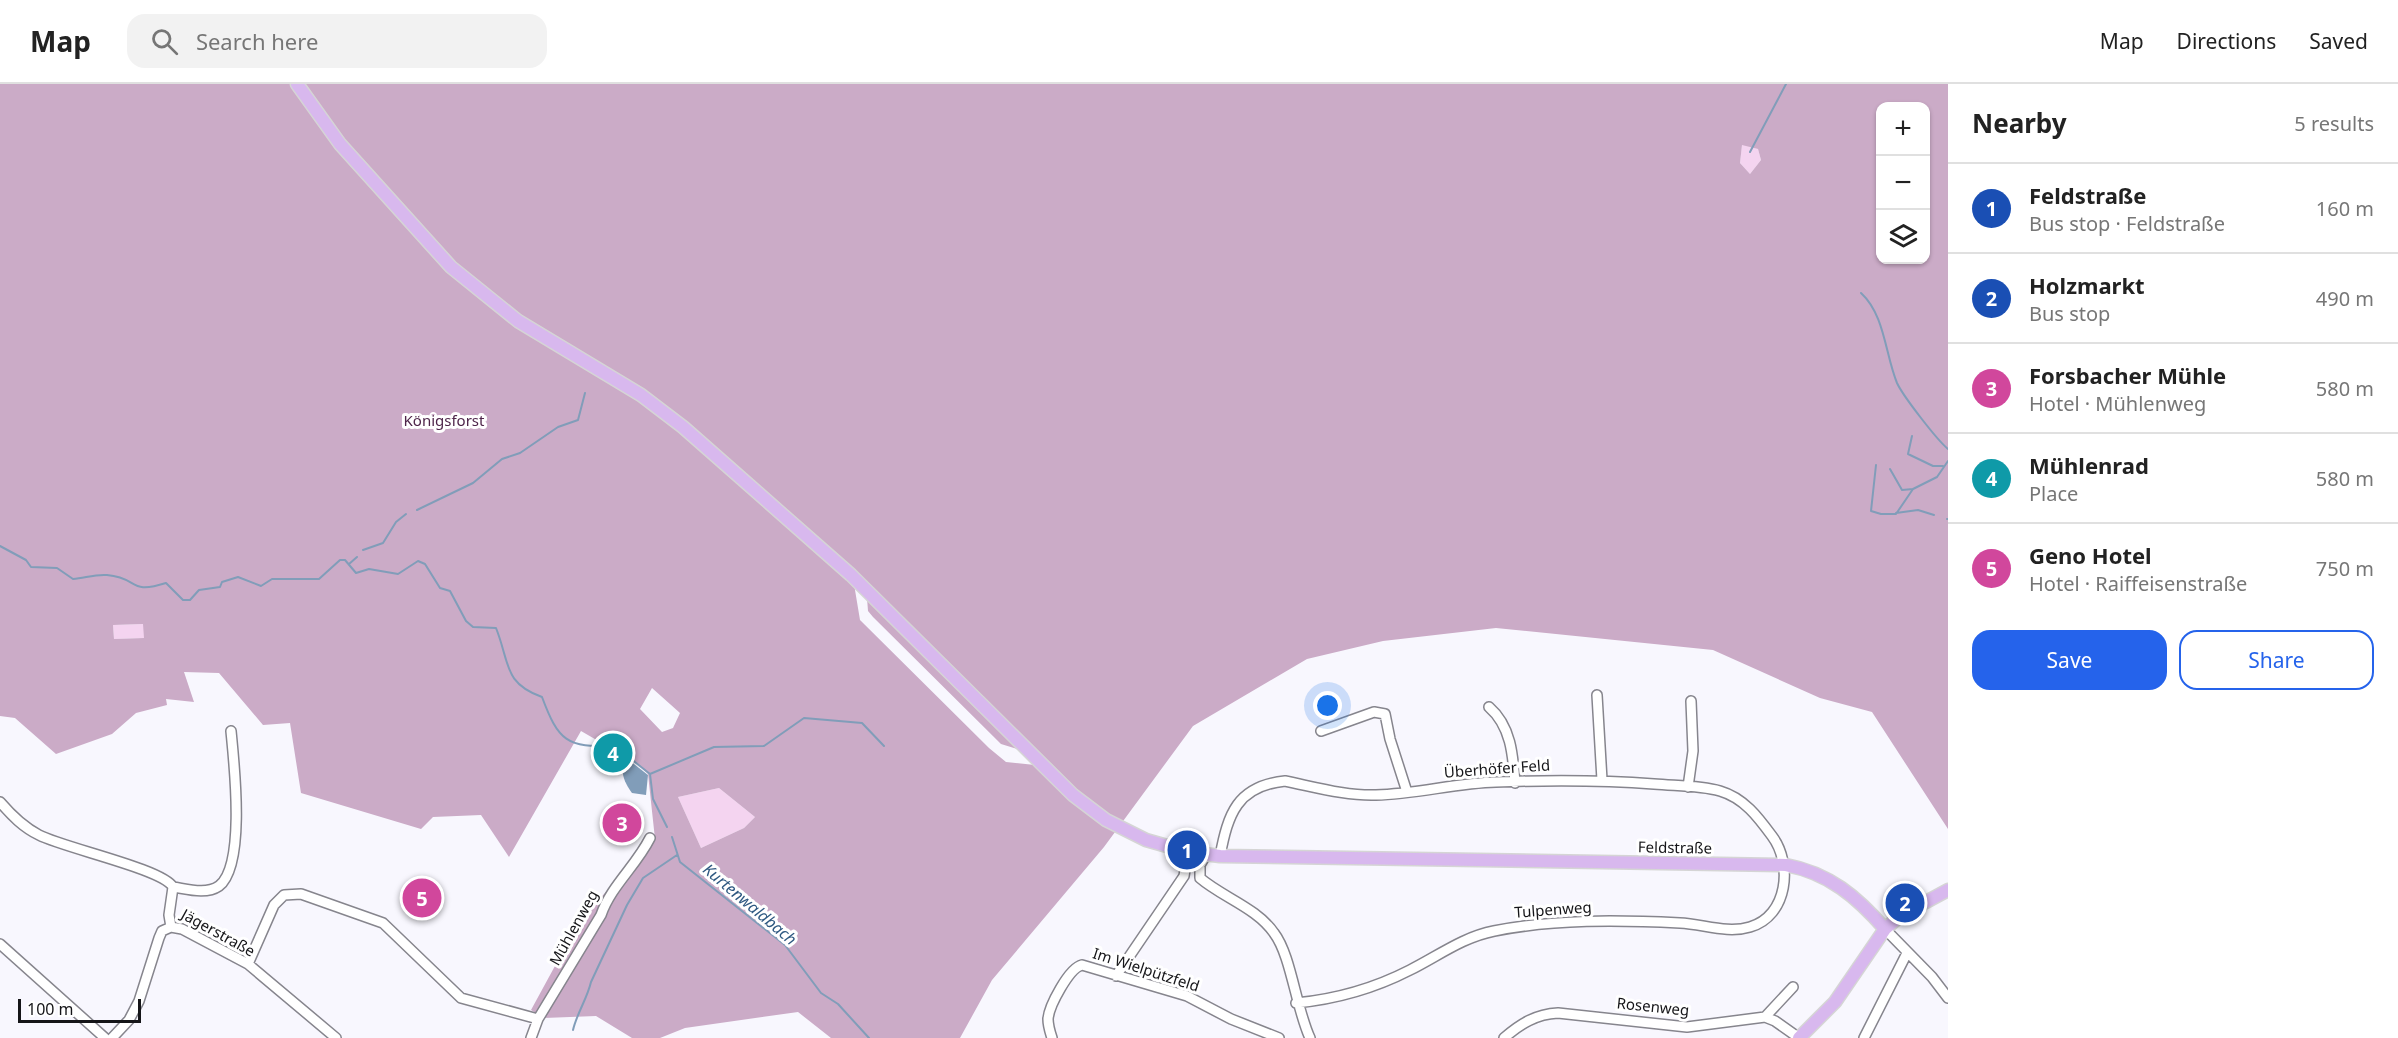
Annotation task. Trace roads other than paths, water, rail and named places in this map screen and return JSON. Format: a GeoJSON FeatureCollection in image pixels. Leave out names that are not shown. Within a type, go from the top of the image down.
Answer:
{"type":"FeatureCollection","features":[{"type":"Feature","properties":{"kind":"main road","name":"Feldstraße"},"geometry":{"type":"LineString","coordinates":[[297,84],[340,144],[429,246],[474,289],[518,321],[641,394],[677,422],[851,575],[1072,795],[1106,820],[1156,843],[1188,852],[1220,856],[1786,865],[1807,869],[1840,885],[1885,929]]}},
{"type":"Feature","properties":{"kind":"main road"},"geometry":{"type":"LineString","coordinates":[[1799,1038],[1834,1002],[1885,929],[1907,912],[1948,890]]}},
{"type":"Feature","properties":{"kind":"street"},"geometry":{"type":"LineString","coordinates":[[1597,695],[1602,780]]}},
{"type":"Feature","properties":{"kind":"street"},"geometry":{"type":"LineString","coordinates":[[1688,787],[1694,751],[1691,701]]}},
{"type":"Feature","properties":{"kind":"street"},"geometry":{"type":"LineString","coordinates":[[1489,707],[1502,718],[1505,726],[1514,759],[1515,783]]}},
{"type":"Feature","properties":{"kind":"street"},"geometry":{"type":"LineString","coordinates":[[1321,731],[1374,712],[1385,714],[1389,740],[1407,792]]}},
{"type":"Feature","properties":{"kind":"street","name":"Jägerstraße"},"geometry":{"type":"LineString","coordinates":[[0,802],[15,820],[39,835],[77,851],[130,865],[166,880],[173,887],[208,890],[217,887],[224,879],[238,828],[231,731]]}},
{"type":"Feature","properties":{"kind":"street","name":"Überhöfer Feld"},"geometry":{"type":"LineString","coordinates":[[1220,856],[1225,829],[1234,808],[1248,793],[1265,785],[1285,782],[1375,795],[1488,783],[1602,780],[1720,791],[1743,802],[1779,845],[1786,865]]}},
{"type":"Feature","properties":{"kind":"street","name":"Mühlenweg"},"geometry":{"type":"LineString","coordinates":[[531,1038],[538,1019],[601,915],[608,896],[634,866],[650,838]]}},
{"type":"Feature","properties":{"kind":"street"},"geometry":{"type":"LineString","coordinates":[[1116,976],[1184,876],[1188,852]]}},
{"type":"Feature","properties":{"kind":"street"},"geometry":{"type":"LineString","coordinates":[[1200,878],[1200,865],[1206,855]]}},
{"type":"Feature","properties":{"kind":"street","name":"Tulpenweg"},"geometry":{"type":"LineString","coordinates":[[1296,1003],[1331,1000],[1357,993],[1413,968],[1460,943],[1495,931],[1619,921],[1683,923],[1730,930],[1747,928],[1759,924],[1770,916],[1778,903],[1785,883],[1786,865]]}},
{"type":"Feature","properties":{"kind":"street"},"geometry":{"type":"LineString","coordinates":[[1184,876],[1200,878],[1273,930],[1281,946],[1296,1003],[1310,1038]]}},
{"type":"Feature","properties":{"kind":"street","name":"Jägerstraße"},"geometry":{"type":"LineString","coordinates":[[173,887],[169,915],[171,927],[182,929],[248,964],[336,1038]]}},
{"type":"Feature","properties":{"kind":"street"},"geometry":{"type":"LineString","coordinates":[[248,964],[274,905],[284,895],[301,894],[383,923],[461,998],[538,1019]]}},
{"type":"Feature","properties":{"kind":"street"},"geometry":{"type":"LineString","coordinates":[[112,1038],[134,1011],[162,931],[171,927]]}},
{"type":"Feature","properties":{"kind":"street"},"geometry":{"type":"LineString","coordinates":[[1885,929],[1932,977],[1948,998]]}},
{"type":"Feature","properties":{"kind":"street"},"geometry":{"type":"LineString","coordinates":[[0,944],[105,1038]]}},
{"type":"Feature","properties":{"kind":"street"},"geometry":{"type":"LineString","coordinates":[[1864,1038],[1907,953]]}},
{"type":"Feature","properties":{"kind":"street","name":"Im Wielpützfeld"},"geometry":{"type":"LineString","coordinates":[[1052,1038],[1049,1026],[1050,1012],[1074,968],[1082,965],[1187,996],[1279,1038]]}},
{"type":"Feature","properties":{"kind":"street"},"geometry":{"type":"LineString","coordinates":[[1792,987],[1765,1017],[1775,1021],[1799,1038]]}},
{"type":"Feature","properties":{"kind":"street","name":"Rosenweg"},"geometry":{"type":"LineString","coordinates":[[1504,1038],[1529,1020],[1546,1013],[1581,1014],[1687,1027],[1765,1017]]}},
{"type":"Feature","properties":{"kind":"water"},"geometry":{"type":"Polygon","coordinates":[[[625,757],[648,775],[646,795],[632,793],[626,784],[623,776],[625,757]]]}},
{"type":"Feature","properties":{"kind":"waterway"},"geometry":{"type":"LineString","coordinates":[[1750,152],[1786,84]]}},
{"type":"Feature","properties":{"kind":"waterway"},"geometry":{"type":"LineString","coordinates":[[1861,293],[1869,302],[1880,323],[1897,383],[1921,418],[1948,449]]}},
{"type":"Feature","properties":{"kind":"waterway"},"geometry":{"type":"LineString","coordinates":[[417,510],[473,483],[502,459],[520,453],[558,427],[578,420],[585,393]]}},
{"type":"Feature","properties":{"kind":"waterway"},"geometry":{"type":"LineString","coordinates":[[1912,436],[1908,454],[1933,466],[1943,466]]}},
{"type":"Feature","properties":{"kind":"waterway"},"geometry":{"type":"LineString","coordinates":[[1876,465],[1871,511],[1896,514],[1913,489],[1937,477],[1948,461]]}},
{"type":"Feature","properties":{"kind":"waterway"},"geometry":{"type":"LineString","coordinates":[[1890,469],[1902,490],[1913,489]]}},
{"type":"Feature","properties":{"kind":"waterway"},"geometry":{"type":"LineString","coordinates":[[1896,513],[1918,510],[1934,515]]}},
{"type":"Feature","properties":{"kind":"waterway"},"geometry":{"type":"LineString","coordinates":[[363,550],[383,543],[396,522],[406,514]]}},
{"type":"Feature","properties":{"kind":"waterway","name":"Kurtenwaldbach"},"geometry":{"type":"LineString","coordinates":[[0,546],[26,560],[31,567],[57,568],[73,579],[107,575],[125,579],[139,587],[166,583],[183,600],[190,600],[199,590],[220,587],[222,582],[238,577],[261,586],[272,579],[319,579],[340,560],[345,560],[356,573],[369,569],[398,574],[418,561],[425,564],[440,588],[450,591],[466,621],[473,627],[496,628],[506,662],[514,678],[520,685],[542,697],[553,723],[566,739],[585,745],[614,745]]}},
{"type":"Feature","properties":{"kind":"waterway"},"geometry":{"type":"LineString","coordinates":[[349,564],[357,557]]}},
{"type":"Feature","properties":{"kind":"waterway"},"geometry":{"type":"LineString","coordinates":[[650,774],[714,747],[764,746],[804,718],[862,723],[884,746]]}},
{"type":"Feature","properties":{"kind":"waterway","name":"Kurtenwaldbach"},"geometry":{"type":"LineString","coordinates":[[626,755],[650,774],[653,799],[667,827]]}},
{"type":"Feature","properties":{"kind":"waterway","name":"Kurtenwaldbach"},"geometry":{"type":"LineString","coordinates":[[672,837],[680,862],[785,945],[821,993],[838,1004],[869,1038]]}},
{"type":"Feature","properties":{"kind":"waterway"},"geometry":{"type":"LineString","coordinates":[[573,1030],[591,982],[627,905],[643,878],[677,855]]}},
{"type":"Feature","properties":{"kind":"place","name":"Mühlenrad"},"geometry":{"type":"Point","coordinates":[613,753]}},
{"type":"Feature","properties":{"kind":"place","name":"Forsbacher Mühle"},"geometry":{"type":"Point","coordinates":[622,823]}},
{"type":"Feature","properties":{"kind":"place","name":"Feldstraße"},"geometry":{"type":"Point","coordinates":[1187,850]}},
{"type":"Feature","properties":{"kind":"place","name":"Geno Hotel"},"geometry":{"type":"Point","coordinates":[422,898]}},
{"type":"Feature","properties":{"kind":"place","name":"Holzmarkt"},"geometry":{"type":"Point","coordinates":[1905,903]}},
{"type":"Feature","properties":{"kind":"park label","name":"Königsforst"},"geometry":{"type":"Point","coordinates":[444,421]}}]}
